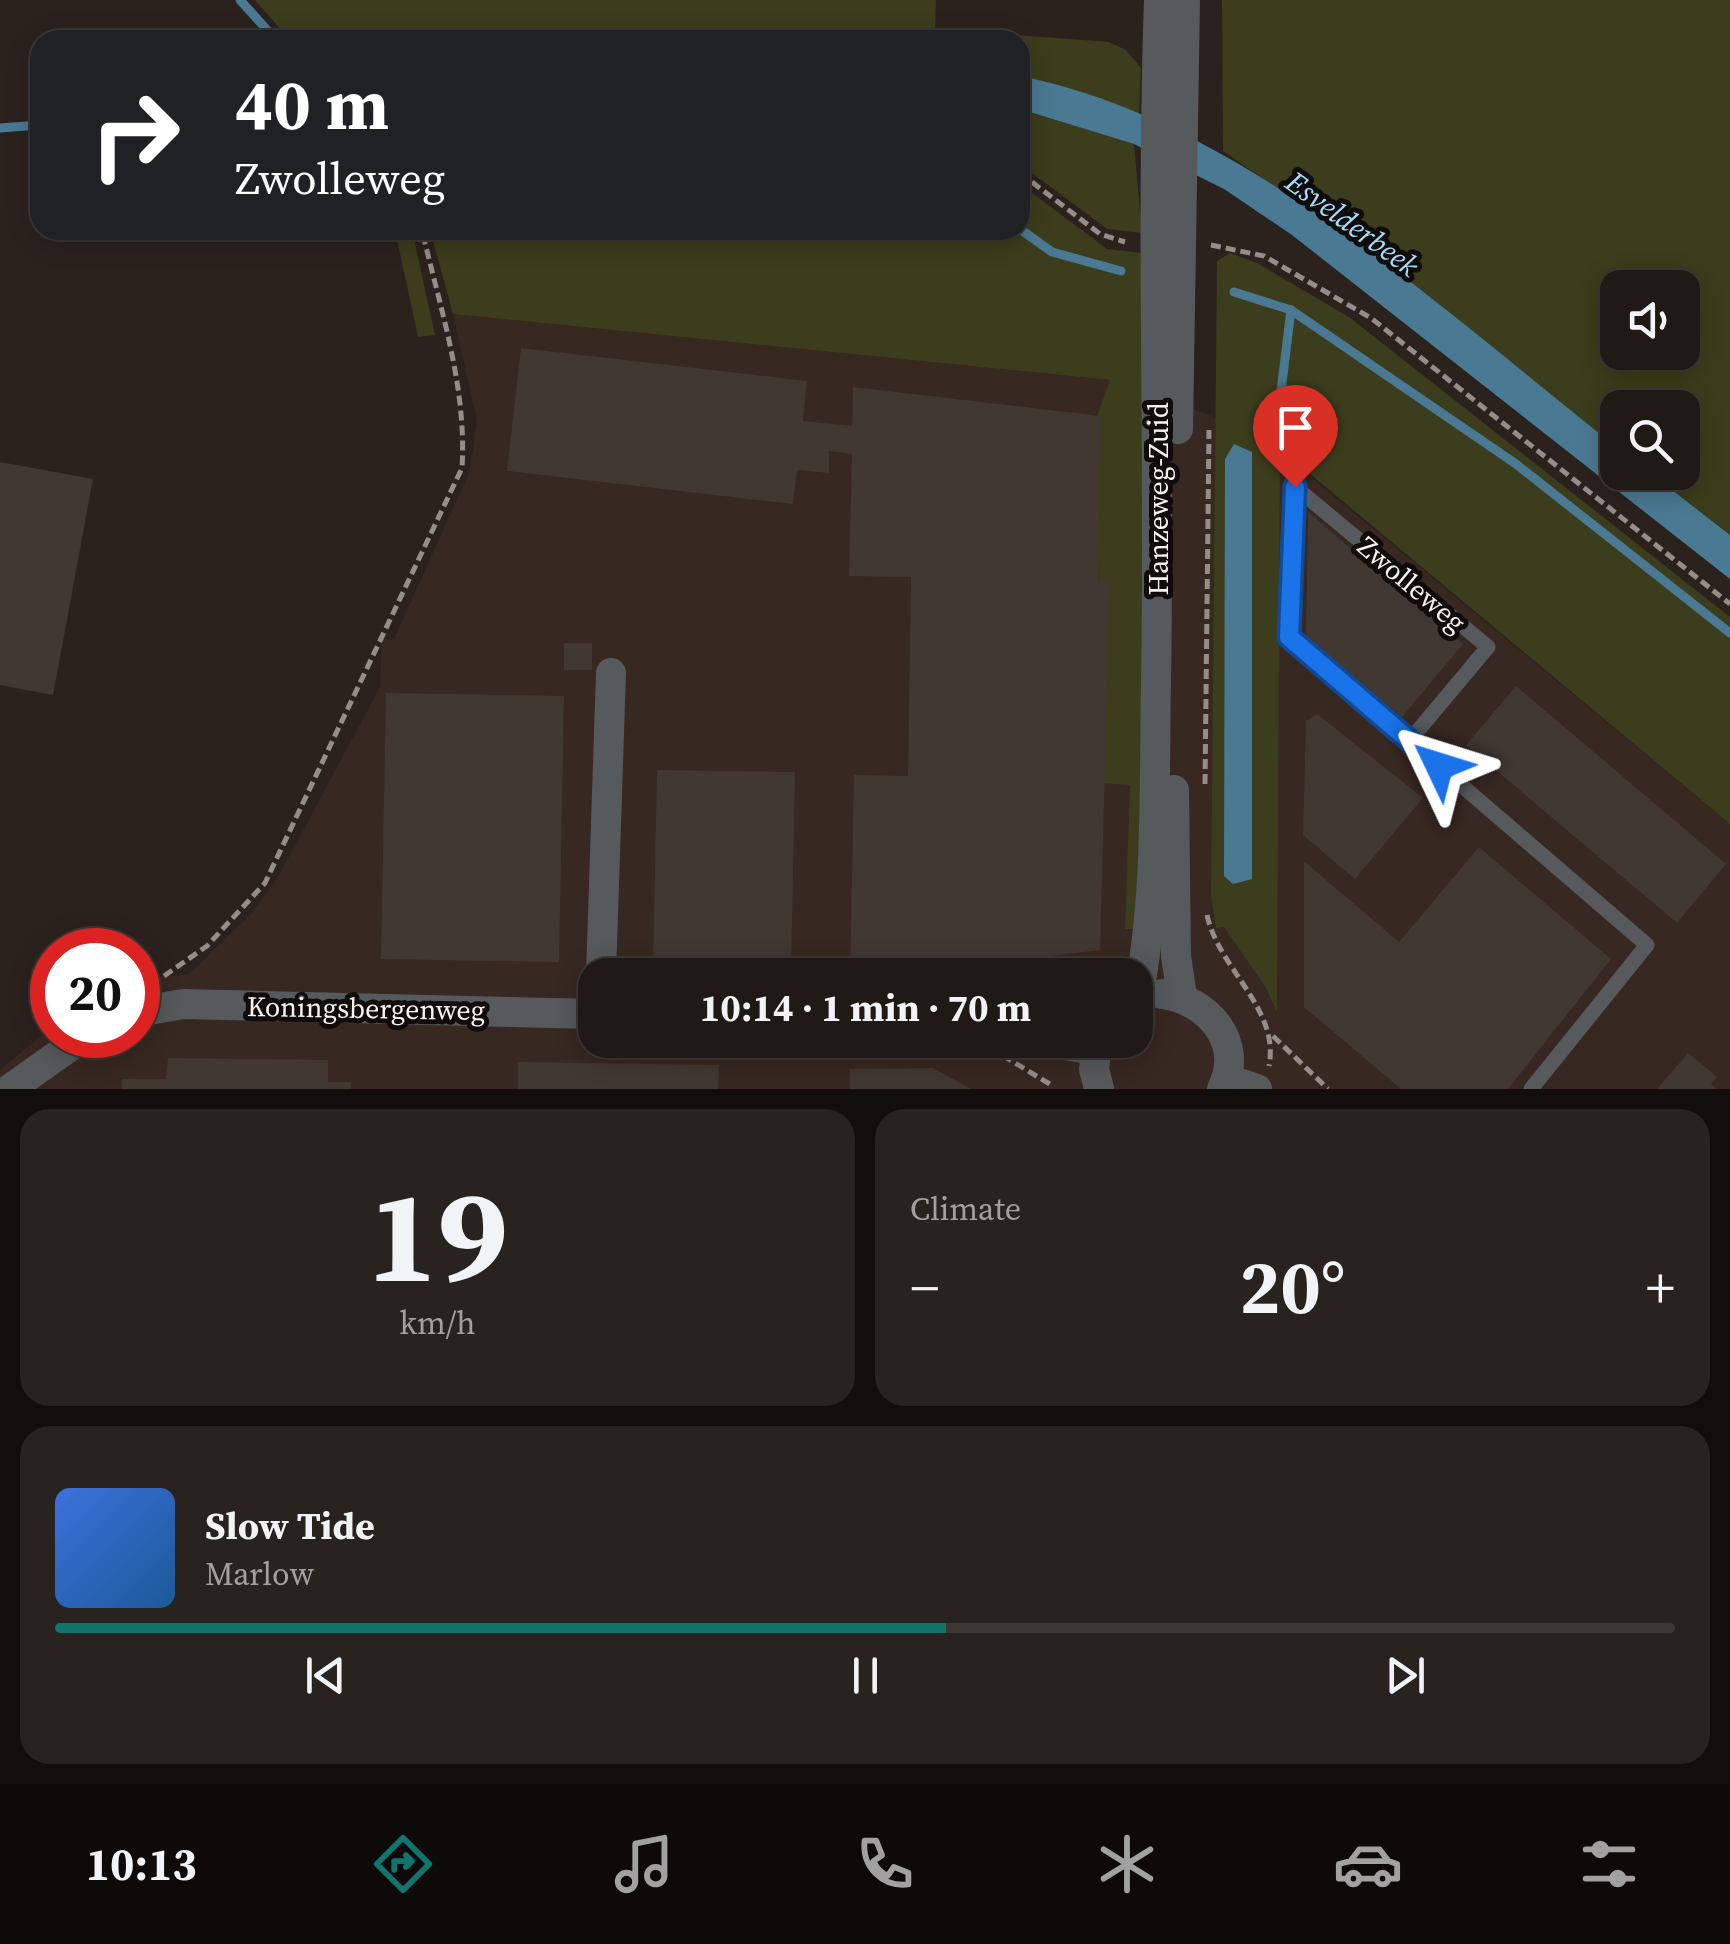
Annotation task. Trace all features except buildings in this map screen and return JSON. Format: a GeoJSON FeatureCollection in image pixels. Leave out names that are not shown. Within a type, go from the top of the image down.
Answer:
{"type":"FeatureCollection","features":[{"type":"Feature","properties":{"kind":"street","name":"Hanzeweg-Zuid"},"geometry":{"type":"LineString","coordinates":[[1159,0],[1156,102],[1168,190],[1176,956],[1182,996]]}},
{"type":"Feature","properties":{"kind":"street","name":"Hanzeweg-Zuid"},"geometry":{"type":"LineString","coordinates":[[1146,958],[1154,802],[1160,464],[1154,244],[1184,114],[1186,0]]}},
{"type":"Feature","properties":{"kind":"street"},"geometry":{"type":"LineString","coordinates":[[602,958],[611,673]]}},
{"type":"Feature","properties":{"kind":"street"},"geometry":{"type":"LineString","coordinates":[[1153,997],[1182,996],[1217,1022],[1226,1041],[1225,1084],[1262,1084]]}},
{"type":"Feature","properties":{"kind":"street","name":"Koningsbergenweg"},"geometry":{"type":"LineString","coordinates":[[160,1000],[578,1014]]}},
{"type":"Feature","properties":{"kind":"street"},"geometry":{"type":"LineString","coordinates":[[10,1089],[54,1058]]}},
{"type":"Feature","properties":{"kind":"street"},"geometry":{"type":"LineString","coordinates":[[1097,1058],[1099,1089]]}},
{"type":"Feature","properties":{"kind":"lane","name":"Zwolleweg"},"geometry":{"type":"LineString","coordinates":[[1410,740],[1488,647],[1295,487],[1289,637],[1647,945],[1531,1089]]}},
{"type":"Feature","properties":{"kind":"path"},"geometry":{"type":"LineString","coordinates":[[1030,180],[1114,240],[1154,244]]}},
{"type":"Feature","properties":{"kind":"path"},"geometry":{"type":"LineString","coordinates":[[160,985],[207,946],[265,884],[421,564],[462,468],[465,430],[458,379],[424,240]]}},
{"type":"Feature","properties":{"kind":"path"},"geometry":{"type":"LineString","coordinates":[[1210,263],[1210,245],[1264,256],[1371,318],[1730,604]]}},
{"type":"Feature","properties":{"kind":"path","name":"Hanzeweg-Zuid"},"geometry":{"type":"LineString","coordinates":[[1205,800],[1209,426]]}},
{"type":"Feature","properties":{"kind":"path"},"geometry":{"type":"LineString","coordinates":[[1204,898],[1220,956],[1253,998],[1271,1034],[1328,1089]]}},
{"type":"Feature","properties":{"kind":"path"},"geometry":{"type":"LineString","coordinates":[[1262,1084],[1271,1034]]}},
{"type":"Feature","properties":{"kind":"path"},"geometry":{"type":"LineString","coordinates":[[1007,1058],[1054,1086]]}},
{"type":"Feature","properties":{"kind":"shaded area"},"geometry":{"type":"Polygon","coordinates":[[[453,314],[1110,380],[1255,431],[1730,824],[1730,1089],[0,1089],[0,1070],[30,1045],[30,1058],[160,1058],[160,976],[189,974],[253,912],[278,877],[380,687],[382,639],[394,639],[469,473],[477,421],[453,314]]]}},
{"type":"Feature","properties":{"kind":"green space"},"geometry":{"type":"Polygon","coordinates":[[[255,0],[936,0],[935,29],[948,30],[281,30],[255,0]]]}},
{"type":"Feature","properties":{"kind":"green space"},"geometry":{"type":"Polygon","coordinates":[[[1222,0],[1730,0],[1730,535],[1672,490],[1700,490],[1700,390],[1600,390],[1600,434],[1324,221],[1223,151],[1222,0]]]}},
{"type":"Feature","properties":{"kind":"green space"},"geometry":{"type":"Polygon","coordinates":[[[1030,36],[1109,42],[1126,50],[1141,68],[1139,114],[1030,79],[1030,36]]]}},
{"type":"Feature","properties":{"kind":"green space"},"geometry":{"type":"Polygon","coordinates":[[[1030,112],[1134,144],[1142,233],[1107,229],[1030,171],[1030,112]]]}},
{"type":"Feature","properties":{"kind":"green space"},"geometry":{"type":"Polygon","coordinates":[[[1030,191],[1107,249],[1143,253],[1146,740],[1134,929],[1125,929],[1130,785],[1101,783],[1096,419],[1110,380],[453,314],[433,240],[1030,240],[1030,191]]]}},
{"type":"Feature","properties":{"kind":"green space"},"geometry":{"type":"Polygon","coordinates":[[[397,240],[414,240],[435,335],[418,337],[397,240]]]}},
{"type":"Feature","properties":{"kind":"green space"},"geometry":{"type":"Polygon","coordinates":[[[1230,253],[1257,263],[1349,317],[1730,617],[1730,824],[1280,449],[1277,1012],[1266,988],[1224,927],[1216,928],[1211,895],[1217,261],[1230,253]]]}},
{"type":"Feature","properties":{"kind":"water","name":"Esvelderbeek"},"geometry":{"type":"Polygon","coordinates":[[[1030,79],[1102,99],[1182,133],[1260,177],[1336,227],[1600,433],[1600,477],[1292,235],[1224,189],[1134,144],[1030,112],[1030,79]]]}},
{"type":"Feature","properties":{"kind":"water"},"geometry":{"type":"Polygon","coordinates":[[[1234,444],[1252,452],[1252,879],[1233,884],[1224,876],[1225,459],[1234,444]]]}},
{"type":"Feature","properties":{"kind":"water","name":"Esvelderbeek"},"geometry":{"type":"Polygon","coordinates":[[[1617,490],[1672,490],[1730,535],[1730,579],[1617,490]]]}},
{"type":"Feature","properties":{"kind":"waterway"},"geometry":{"type":"LineString","coordinates":[[240,0],[267,30]]}},
{"type":"Feature","properties":{"kind":"waterway"},"geometry":{"type":"LineString","coordinates":[[0,128],[30,126]]}},
{"type":"Feature","properties":{"kind":"waterway"},"geometry":{"type":"LineString","coordinates":[[1030,236],[1052,252],[1121,271]]}},
{"type":"Feature","properties":{"kind":"waterway"},"geometry":{"type":"LineString","coordinates":[[1234,292],[1291,310],[1516,464],[1730,633]]}},
{"type":"Feature","properties":{"kind":"waterway"},"geometry":{"type":"LineString","coordinates":[[1280,399],[1291,310]]}},
{"type":"Feature","properties":{"kind":"route"},"geometry":{"type":"LineString","coordinates":[[1295,487],[1289,637],[1439,766]]}}]}
